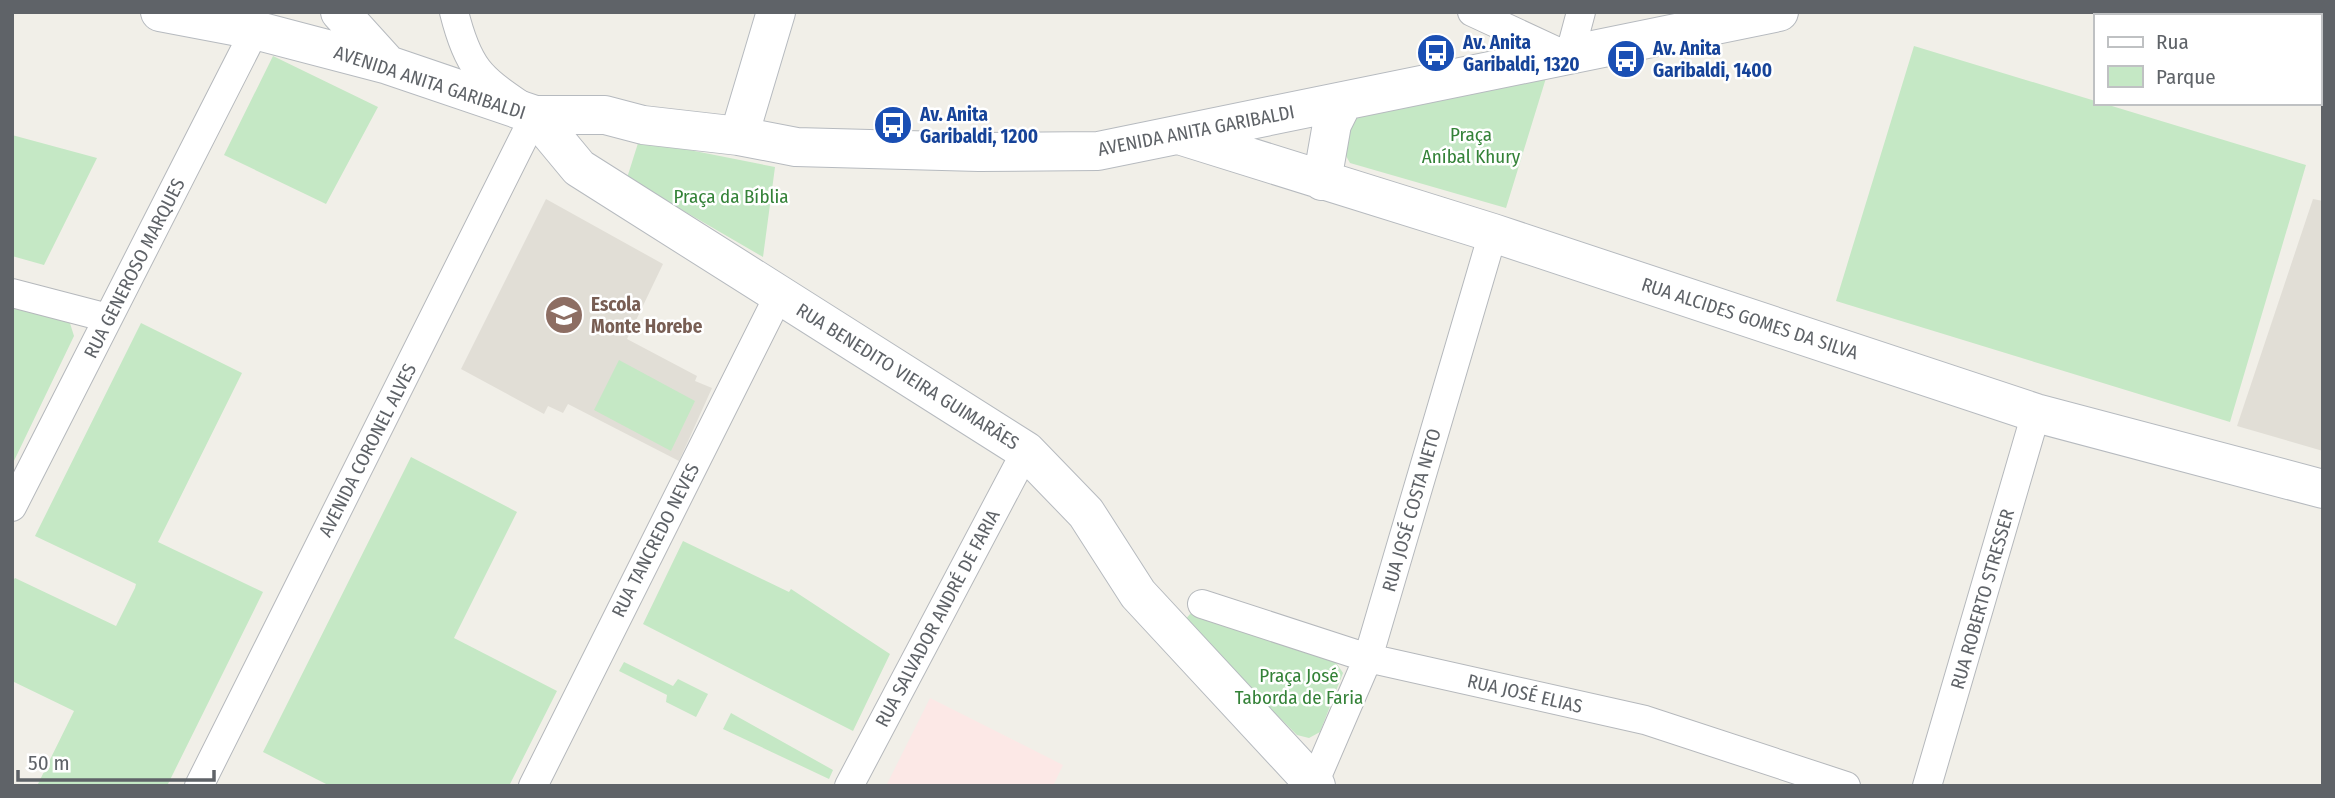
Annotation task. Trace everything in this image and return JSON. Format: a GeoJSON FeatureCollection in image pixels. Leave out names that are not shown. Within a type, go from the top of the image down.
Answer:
{"type":"FeatureCollection","features":[{"type":"Feature","properties":{"kind":"street","name":"AVENIDA ANITA GARIBALDI"},"geometry":{"type":"LineString","coordinates":[[160,12],[256,30],[388,65],[535,115],[605,115],[643,125],[739,136],[796,147],[979,152],[1098,151],[1779,12]]}},
{"type":"Feature","properties":{"kind":"street"},"geometry":{"type":"LineString","coordinates":[[256,30],[273,26],[295,12]]}},
{"type":"Feature","properties":{"kind":"street"},"geometry":{"type":"LineString","coordinates":[[340,12],[388,65]]}},
{"type":"Feature","properties":{"kind":"street"},"geometry":{"type":"LineString","coordinates":[[454,12],[464,52],[484,79],[535,115]]}},
{"type":"Feature","properties":{"kind":"street"},"geometry":{"type":"LineString","coordinates":[[739,136],[776,12]]}},
{"type":"Feature","properties":{"kind":"street"},"geometry":{"type":"LineString","coordinates":[[1472,12],[1569,57],[1581,12]]}},
{"type":"Feature","properties":{"kind":"street","name":"RUA GENEROSO MARQUES"},"geometry":{"type":"LineString","coordinates":[[12,507],[256,30]]}},
{"type":"Feature","properties":{"kind":"street"},"geometry":{"type":"LineString","coordinates":[[1322,181],[1329,136],[1343,102]]}},
{"type":"Feature","properties":{"kind":"street","name":"RUA BENEDITO VIEIRA GUIMARÃES"},"geometry":{"type":"LineString","coordinates":[[535,115],[579,168],[1026,451],[1086,513],[1138,594],[1315,783]]}},
{"type":"Feature","properties":{"kind":"street","name":"AVENIDA CORONEL ALVES"},"geometry":{"type":"LineString","coordinates":[[199,786],[535,115]]}},
{"type":"Feature","properties":{"kind":"street"},"geometry":{"type":"LineString","coordinates":[[612,190],[598,169],[596,145],[606,133],[624,126],[643,125]]}},
{"type":"Feature","properties":{"kind":"street","name":"RUA ALCIDES GOMES DA SILVA"},"geometry":{"type":"LineString","coordinates":[[1181,136],[1493,233],[2036,413],[2323,489]]}},
{"type":"Feature","properties":{"kind":"street","name":"RUA JOSÉ COSTA NETO"},"geometry":{"type":"LineString","coordinates":[[1315,783],[1368,658],[1493,233]]}},
{"type":"Feature","properties":{"kind":"street"},"geometry":{"type":"LineString","coordinates":[[12,293],[108,318]]}},
{"type":"Feature","properties":{"kind":"street","name":"RUA TANCREDO NEVES"},"geometry":{"type":"LineString","coordinates":[[533,786],[779,295]]}},
{"type":"Feature","properties":{"kind":"street","name":"RUA ROBERTO STRESSER"},"geometry":{"type":"LineString","coordinates":[[1927,786],[2036,413]]}},
{"type":"Feature","properties":{"kind":"street","name":"RUA SALVADOR ANDRÉ DE FARIA"},"geometry":{"type":"LineString","coordinates":[[849,786],[1026,451]]}},
{"type":"Feature","properties":{"kind":"street","name":"RUA JOSÉ ELIAS"},"geometry":{"type":"LineString","coordinates":[[1202,604],[1368,658],[1645,720],[1846,786]]}},
{"type":"Feature","properties":{"kind":"shaded area","name":"Escola Monte Horebe"},"geometry":{"type":"Polygon","coordinates":[[[546,199],[663,264],[627,339],[697,376],[695,381],[712,388],[679,461],[568,404],[563,413],[548,406],[544,414],[461,369],[546,199]]]}},
{"type":"Feature","properties":{"kind":"shaded area"},"geometry":{"type":"Polygon","coordinates":[[[2313,199],[2323,201],[2323,451],[2237,426],[2313,199]]]}},
{"type":"Feature","properties":{"kind":"shaded area"},"geometry":{"type":"Polygon","coordinates":[[[930,698],[1063,765],[1053,786],[886,786],[930,698]]]}},
{"type":"Feature","properties":{"kind":"green space"},"geometry":{"type":"Polygon","coordinates":[[[1914,46],[2094,101],[2094,105],[2108,105],[2306,165],[2230,422],[1836,301],[1914,46]]]}},
{"type":"Feature","properties":{"kind":"green space"},"geometry":{"type":"Polygon","coordinates":[[[273,56],[378,107],[326,204],[224,155],[273,56]]]}},
{"type":"Feature","properties":{"kind":"green space","name":"Praça Aníbal Khury"},"geometry":{"type":"Polygon","coordinates":[[[1546,78],[1506,208],[1350,163],[1341,147],[1349,117],[1546,78]]]}},
{"type":"Feature","properties":{"kind":"green space"},"geometry":{"type":"Polygon","coordinates":[[[12,135],[97,158],[44,265],[12,256],[12,135]]]}},
{"type":"Feature","properties":{"kind":"green space","name":"Praça da Bíblia"},"geometry":{"type":"Polygon","coordinates":[[[639,140],[775,167],[763,257],[627,178],[639,140]]]}},
{"type":"Feature","properties":{"kind":"green space"},"geometry":{"type":"Polygon","coordinates":[[[12,306],[69,320],[74,336],[12,465],[12,306]]]}},
{"type":"Feature","properties":{"kind":"green space"},"geometry":{"type":"Polygon","coordinates":[[[141,323],[242,373],[158,542],[263,592],[167,786],[37,786],[74,711],[12,681],[12,582],[15,578],[116,626],[135,588],[136,584],[35,536],[141,323]]]}},
{"type":"Feature","properties":{"kind":"green space"},"geometry":{"type":"Polygon","coordinates":[[[619,360],[695,401],[671,451],[594,410],[619,360]]]}},
{"type":"Feature","properties":{"kind":"green space"},"geometry":{"type":"Polygon","coordinates":[[[411,457],[517,512],[454,638],[557,691],[509,786],[330,786],[263,752],[411,457]]]}},
{"type":"Feature","properties":{"kind":"green space"},"geometry":{"type":"Polygon","coordinates":[[[683,541],[789,592],[791,589],[890,654],[853,731],[643,624],[683,541]]]}},
{"type":"Feature","properties":{"kind":"green space","name":"Praça José Taborda de Faria"},"geometry":{"type":"Polygon","coordinates":[[[1191,613],[1335,661],[1343,673],[1320,732],[1309,738],[1297,735],[1183,622],[1191,613]]]}},
{"type":"Feature","properties":{"kind":"green space"},"geometry":{"type":"Polygon","coordinates":[[[624,662],[673,686],[678,679],[708,694],[696,717],[666,702],[667,695],[619,671],[624,662]]]}},
{"type":"Feature","properties":{"kind":"green space"},"geometry":{"type":"Polygon","coordinates":[[[731,713],[833,770],[829,779],[723,729],[731,713]]]}},
{"type":"Feature","properties":{"kind":"place","name":"Av. Anita Garibaldi, 1320"},"geometry":{"type":"Point","coordinates":[1436,53]}},
{"type":"Feature","properties":{"kind":"place","name":"Av. Anita Garibaldi, 1400"},"geometry":{"type":"Point","coordinates":[1626,59]}},
{"type":"Feature","properties":{"kind":"place","name":"Av. Anita Garibaldi, 1200"},"geometry":{"type":"Point","coordinates":[893,125]}},
{"type":"Feature","properties":{"kind":"place","name":"Escola Monte Horebe"},"geometry":{"type":"Point","coordinates":[564,315]}}]}
